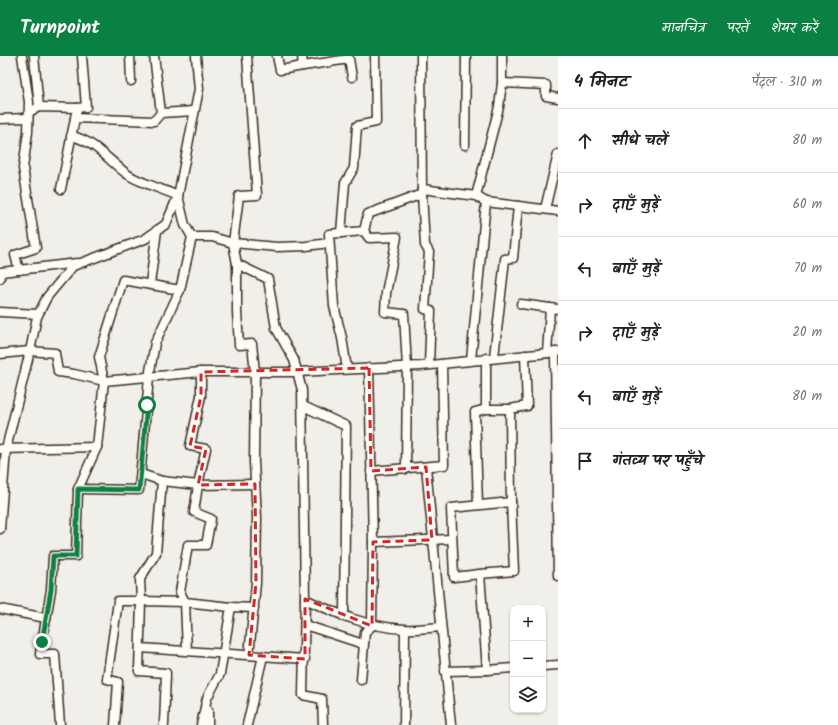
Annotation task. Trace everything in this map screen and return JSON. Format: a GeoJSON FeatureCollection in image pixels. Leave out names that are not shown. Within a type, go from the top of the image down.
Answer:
{"type":"FeatureCollection","features":[{"type":"Feature","properties":{"kind":"street"},"geometry":{"type":"LineString","coordinates":[[19,270],[15,255],[36,248],[23,168],[29,102],[22,56]]}},
{"type":"Feature","properties":{"kind":"street"},"geometry":{"type":"LineString","coordinates":[[34,56],[39,107]]}},
{"type":"Feature","properties":{"kind":"street"},"geometry":{"type":"LineString","coordinates":[[0,118],[28,115],[39,107],[86,107],[82,56]]}},
{"type":"Feature","properties":{"kind":"street"},"geometry":{"type":"LineString","coordinates":[[130,56],[131,81]]}},
{"type":"Feature","properties":{"kind":"street"},"geometry":{"type":"LineString","coordinates":[[154,56],[161,113]]}},
{"type":"Feature","properties":{"kind":"street"},"geometry":{"type":"LineString","coordinates":[[0,529],[3,449],[30,351],[38,314],[47,296],[73,266],[145,239],[166,224],[178,196],[199,89],[196,56]]}},
{"type":"Feature","properties":{"kind":"street"},"geometry":{"type":"LineString","coordinates":[[247,56],[257,195],[239,196],[233,243],[237,264],[239,345],[252,344],[255,372],[255,484],[257,518],[254,608],[249,655]]}},
{"type":"Feature","properties":{"kind":"street"},"geometry":{"type":"LineString","coordinates":[[277,56],[280,70],[349,58],[352,77]]}},
{"type":"Feature","properties":{"kind":"street"},"geometry":{"type":"LineString","coordinates":[[302,56],[303,66]]}},
{"type":"Feature","properties":{"kind":"street"},"geometry":{"type":"LineString","coordinates":[[341,232],[345,183],[354,168],[357,126],[376,122],[375,56]]}},
{"type":"Feature","properties":{"kind":"street"},"geometry":{"type":"LineString","coordinates":[[421,56],[422,191],[425,245],[429,252],[425,309],[431,312],[429,365]]}},
{"type":"Feature","properties":{"kind":"street"},"geometry":{"type":"LineString","coordinates":[[465,144],[466,56]]}},
{"type":"Feature","properties":{"kind":"street"},"geometry":{"type":"LineString","coordinates":[[476,196],[499,107],[502,82],[502,56]]}},
{"type":"Feature","properties":{"kind":"street"},"geometry":{"type":"LineString","coordinates":[[502,82],[546,85],[546,96],[558,98]]}},
{"type":"Feature","properties":{"kind":"street"},"geometry":{"type":"LineString","coordinates":[[60,189],[77,108]]}},
{"type":"Feature","properties":{"kind":"street"},"geometry":{"type":"LineString","coordinates":[[75,118],[154,121],[161,113],[194,111]]}},
{"type":"Feature","properties":{"kind":"street"},"geometry":{"type":"LineString","coordinates":[[71,136],[81,138],[99,149],[128,175],[178,196]]}},
{"type":"Feature","properties":{"kind":"street"},"geometry":{"type":"LineString","coordinates":[[545,209],[558,154]]}},
{"type":"Feature","properties":{"kind":"street"},"geometry":{"type":"LineString","coordinates":[[406,469],[407,367],[404,314],[385,312],[386,292],[396,237],[369,238],[364,231],[368,214],[422,191],[476,196],[486,202],[558,211]]}},
{"type":"Feature","properties":{"kind":"street"},"geometry":{"type":"LineString","coordinates":[[78,489],[139,490],[149,377],[155,344],[180,290],[192,237],[185,225],[178,196]]}},
{"type":"Feature","properties":{"kind":"street"},"geometry":{"type":"LineString","coordinates":[[471,360],[486,202]]}},
{"type":"Feature","properties":{"kind":"street"},"geometry":{"type":"LineString","coordinates":[[486,409],[490,358],[505,259],[513,258],[518,206]]}},
{"type":"Feature","properties":{"kind":"street"},"geometry":{"type":"LineString","coordinates":[[150,284],[157,230]]}},
{"type":"Feature","properties":{"kind":"street"},"geometry":{"type":"LineString","coordinates":[[347,369],[342,338],[334,306],[329,243],[330,234],[364,231]]}},
{"type":"Feature","properties":{"kind":"street"},"geometry":{"type":"LineString","coordinates":[[192,237],[212,237],[233,243],[277,247],[306,246],[329,243]]}},
{"type":"Feature","properties":{"kind":"street"},"geometry":{"type":"LineString","coordinates":[[0,278],[1,272],[87,262]]}},
{"type":"Feature","properties":{"kind":"street"},"geometry":{"type":"LineString","coordinates":[[237,264],[268,279],[276,328],[294,360],[302,390],[305,599],[305,659],[303,695],[322,699],[323,725]]}},
{"type":"Feature","properties":{"kind":"street"},"geometry":{"type":"LineString","coordinates":[[60,725],[55,654],[40,654],[51,590],[53,556],[76,556],[78,489],[97,447],[104,381],[99,357],[123,280],[180,290]]}},
{"type":"Feature","properties":{"kind":"street"},"geometry":{"type":"LineString","coordinates":[[521,304],[554,309],[553,352],[558,576]]}},
{"type":"Feature","properties":{"kind":"street"},"geometry":{"type":"LineString","coordinates":[[0,312],[38,314]]}},
{"type":"Feature","properties":{"kind":"street"},"geometry":{"type":"LineString","coordinates":[[0,354],[30,351],[55,354],[58,372],[104,381],[201,372],[297,372],[407,367],[553,352]]}},
{"type":"Feature","properties":{"kind":"street"},"geometry":{"type":"LineString","coordinates":[[478,505],[475,412],[486,409],[510,409],[526,406],[525,355]]}},
{"type":"Feature","properties":{"kind":"street"},"geometry":{"type":"LineString","coordinates":[[371,471],[444,465],[442,364]]}},
{"type":"Feature","properties":{"kind":"street"},"geometry":{"type":"LineString","coordinates":[[361,680],[365,632],[372,626],[373,542],[369,368]]}},
{"type":"Feature","properties":{"kind":"street"},"geometry":{"type":"LineString","coordinates":[[187,651],[185,602],[180,592],[188,545],[206,545],[211,519],[194,512],[206,449],[190,446],[201,396],[201,372]]}},
{"type":"Feature","properties":{"kind":"street"},"geometry":{"type":"LineString","coordinates":[[303,406],[346,426],[344,617]]}},
{"type":"Feature","properties":{"kind":"street"},"geometry":{"type":"LineString","coordinates":[[510,409],[511,502],[514,571],[454,577],[451,508],[511,502]]}},
{"type":"Feature","properties":{"kind":"street"},"geometry":{"type":"LineString","coordinates":[[3,449],[97,447]]}},
{"type":"Feature","properties":{"kind":"street"},"geometry":{"type":"LineString","coordinates":[[426,467],[451,725]]}},
{"type":"Feature","properties":{"kind":"street"},"geometry":{"type":"LineString","coordinates":[[141,474],[162,481],[198,485],[255,484]]}},
{"type":"Feature","properties":{"kind":"street"},"geometry":{"type":"LineString","coordinates":[[162,481],[156,553],[140,579],[141,600],[139,671],[166,673],[164,725]]}},
{"type":"Feature","properties":{"kind":"street"},"geometry":{"type":"LineString","coordinates":[[373,542],[452,539]]}},
{"type":"Feature","properties":{"kind":"street"},"geometry":{"type":"LineString","coordinates":[[480,574],[487,670]]}},
{"type":"Feature","properties":{"kind":"street"},"geometry":{"type":"LineString","coordinates":[[305,599],[344,617],[372,626],[405,630],[441,626]]}},
{"type":"Feature","properties":{"kind":"street"},"geometry":{"type":"LineString","coordinates":[[115,725],[118,682],[107,679],[118,601],[141,600],[185,602],[254,608]]}},
{"type":"Feature","properties":{"kind":"street"},"geometry":{"type":"LineString","coordinates":[[201,725],[207,698],[220,674],[230,607]]}},
{"type":"Feature","properties":{"kind":"street"},"geometry":{"type":"LineString","coordinates":[[0,609],[46,618]]}},
{"type":"Feature","properties":{"kind":"street"},"geometry":{"type":"LineString","coordinates":[[305,625],[363,644]]}},
{"type":"Feature","properties":{"kind":"street"},"geometry":{"type":"LineString","coordinates":[[404,725],[405,630]]}},
{"type":"Feature","properties":{"kind":"street"},"geometry":{"type":"LineString","coordinates":[[140,648],[305,659]]}},
{"type":"Feature","properties":{"kind":"street"},"geometry":{"type":"LineString","coordinates":[[247,725],[263,656]]}},
{"type":"Feature","properties":{"kind":"street"},"geometry":{"type":"LineString","coordinates":[[546,666],[558,665]]}},
{"type":"Feature","properties":{"kind":"street"},"geometry":{"type":"LineString","coordinates":[[445,671],[510,668]]}},
{"type":"Feature","properties":{"kind":"street"},"geometry":{"type":"LineString","coordinates":[[207,698],[208,725]]}},
{"type":"Feature","properties":{"kind":"highlighted area"},"geometry":{"type":"Polygon","coordinates":[[[369,368],[371,471],[426,467],[432,540],[373,542],[372,626],[305,599],[305,659],[249,655],[256,583],[255,484],[198,485],[206,449],[190,446],[201,396],[201,372],[369,368]]]}},
{"type":"Feature","properties":{"kind":"route"},"geometry":{"type":"LineString","coordinates":[[42,642],[51,590],[53,556],[76,556],[78,489],[139,490],[147,405]]}}]}
